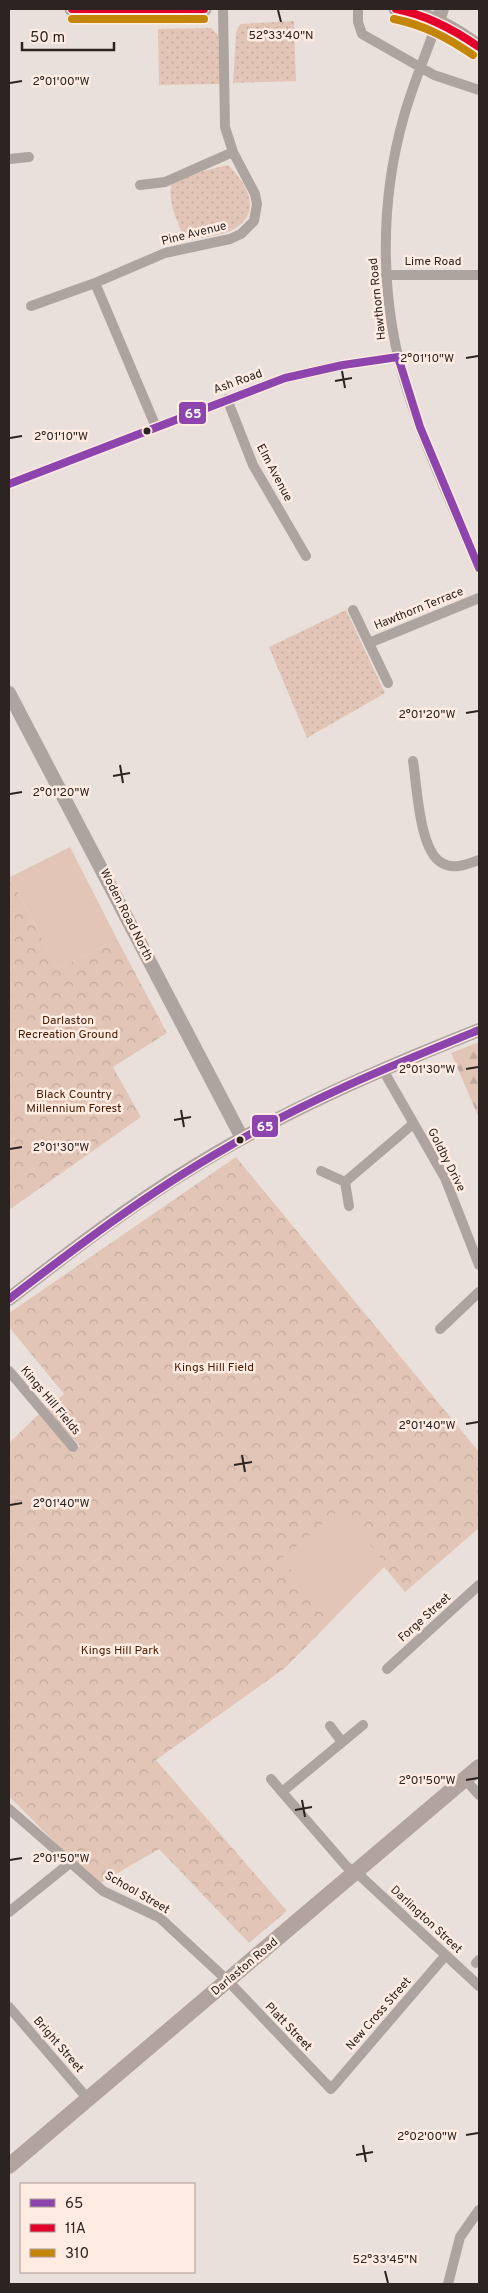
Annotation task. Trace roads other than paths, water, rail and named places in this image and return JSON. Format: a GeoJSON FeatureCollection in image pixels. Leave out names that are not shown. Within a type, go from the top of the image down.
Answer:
{"type":"FeatureCollection","features":[{"type":"Feature","properties":{"kind":"main road"},"geometry":{"type":"LineString","coordinates":[[72,9],[204,9]]}},
{"type":"Feature","properties":{"kind":"main road"},"geometry":{"type":"LineString","coordinates":[[396,9],[440,14],[479,47]]}},
{"type":"Feature","properties":{"kind":"main road","name":"Darlaston Road"},"geometry":{"type":"LineString","coordinates":[[9,2166],[479,1767]]}},
{"type":"Feature","properties":{"kind":"street","name":"Pine Avenue"},"geometry":{"type":"LineString","coordinates":[[31,306],[95,283],[165,253],[230,239],[247,230],[254,221],[257,204],[249,181],[233,152],[224,127],[223,9]]}},
{"type":"Feature","properties":{"kind":"street"},"geometry":{"type":"LineString","coordinates":[[358,9],[359,29],[362,34],[434,75],[479,90]]}},
{"type":"Feature","properties":{"kind":"street","name":"Hawthorn Road"},"geometry":{"type":"LineString","coordinates":[[440,14],[404,116],[395,155],[388,204],[386,274],[398,358],[420,427],[479,568]]}},
{"type":"Feature","properties":{"kind":"street"},"geometry":{"type":"LineString","coordinates":[[140,185],[165,182],[233,152]]}},
{"type":"Feature","properties":{"kind":"street"},"geometry":{"type":"LineString","coordinates":[[9,159],[29,157]]}},
{"type":"Feature","properties":{"kind":"street","name":"Lime Road"},"geometry":{"type":"LineString","coordinates":[[386,274],[479,275]]}},
{"type":"Feature","properties":{"kind":"street"},"geometry":{"type":"LineString","coordinates":[[95,283],[156,427]]}},
{"type":"Feature","properties":{"kind":"street","name":"Ash Road"},"geometry":{"type":"LineString","coordinates":[[9,484],[227,399],[301,374],[343,365],[398,358]]}},
{"type":"Feature","properties":{"kind":"street","name":"Elm Avenue"},"geometry":{"type":"LineString","coordinates":[[227,399],[253,465],[306,556]]}},
{"type":"Feature","properties":{"kind":"street","name":"Hawthorn Terrace"},"geometry":{"type":"LineString","coordinates":[[369,644],[479,598]]}},
{"type":"Feature","properties":{"kind":"street","name":"Hawthorn Terrace"},"geometry":{"type":"LineString","coordinates":[[353,610],[388,683]]}},
{"type":"Feature","properties":{"kind":"street","name":"Woden Road North"},"geometry":{"type":"LineString","coordinates":[[9,693],[242,1138]]}},
{"type":"Feature","properties":{"kind":"street"},"geometry":{"type":"LineString","coordinates":[[413,761],[424,837],[433,853],[441,863],[450,866],[464,866],[479,860]]}},
{"type":"Feature","properties":{"kind":"street"},"geometry":{"type":"LineString","coordinates":[[9,1299],[128,1210],[180,1175],[242,1138],[315,1100],[479,1030]]}},
{"type":"Feature","properties":{"kind":"street","name":"Goldby Drive"},"geometry":{"type":"LineString","coordinates":[[383,1070],[444,1178],[479,1265]]}},
{"type":"Feature","properties":{"kind":"street"},"geometry":{"type":"LineString","coordinates":[[345,1182],[414,1124]]}},
{"type":"Feature","properties":{"kind":"street"},"geometry":{"type":"LineString","coordinates":[[321,1172],[345,1182]]}},
{"type":"Feature","properties":{"kind":"street"},"geometry":{"type":"LineString","coordinates":[[345,1182],[349,1206]]}},
{"type":"Feature","properties":{"kind":"street"},"geometry":{"type":"LineString","coordinates":[[440,1329],[479,1292]]}},
{"type":"Feature","properties":{"kind":"street","name":"Kings Hill Fields"},"geometry":{"type":"LineString","coordinates":[[9,1371],[73,1447]]}},
{"type":"Feature","properties":{"kind":"street","name":"Forge Street"},"geometry":{"type":"LineString","coordinates":[[387,1669],[479,1586]]}},
{"type":"Feature","properties":{"kind":"street"},"geometry":{"type":"LineString","coordinates":[[282,1792],[363,1725]]}},
{"type":"Feature","properties":{"kind":"street"},"geometry":{"type":"LineString","coordinates":[[330,1726],[342,1742]]}},
{"type":"Feature","properties":{"kind":"street"},"geometry":{"type":"LineString","coordinates":[[465,1779],[479,1795]]}},
{"type":"Feature","properties":{"kind":"street","name":"Darlington Street"},"geometry":{"type":"LineString","coordinates":[[271,1780],[347,1867],[356,1872],[479,1986]]}},
{"type":"Feature","properties":{"kind":"street","name":"School Street"},"geometry":{"type":"LineString","coordinates":[[9,1809],[102,1891],[160,1918],[228,1982]]}},
{"type":"Feature","properties":{"kind":"street"},"geometry":{"type":"LineString","coordinates":[[9,1912],[70,1863]]}},
{"type":"Feature","properties":{"kind":"street","name":"New Cross Street"},"geometry":{"type":"LineString","coordinates":[[331,2089],[445,1956]]}},
{"type":"Feature","properties":{"kind":"street","name":"Platt Street"},"geometry":{"type":"LineString","coordinates":[[228,1982],[331,2089]]}},
{"type":"Feature","properties":{"kind":"street","name":"Bright Street"},"geometry":{"type":"LineString","coordinates":[[9,2007],[88,2099]]}},
{"type":"Feature","properties":{"kind":"street"},"geometry":{"type":"LineString","coordinates":[[451,2284],[460,2237],[479,2210]]}},
{"type":"Feature","properties":{"kind":"park label","name":"Darlaston Recreation Ground"},"geometry":{"type":"Point","coordinates":[68,1028]}},
{"type":"Feature","properties":{"kind":"park label","name":"Black Country Millennium Forest"},"geometry":{"type":"Point","coordinates":[74,1102]}},
{"type":"Feature","properties":{"kind":"park label","name":"Kings Hill Field"},"geometry":{"type":"Point","coordinates":[214,1368]}},
{"type":"Feature","properties":{"kind":"park label","name":"Kings Hill Park"},"geometry":{"type":"Point","coordinates":[120,1651]}}]}
